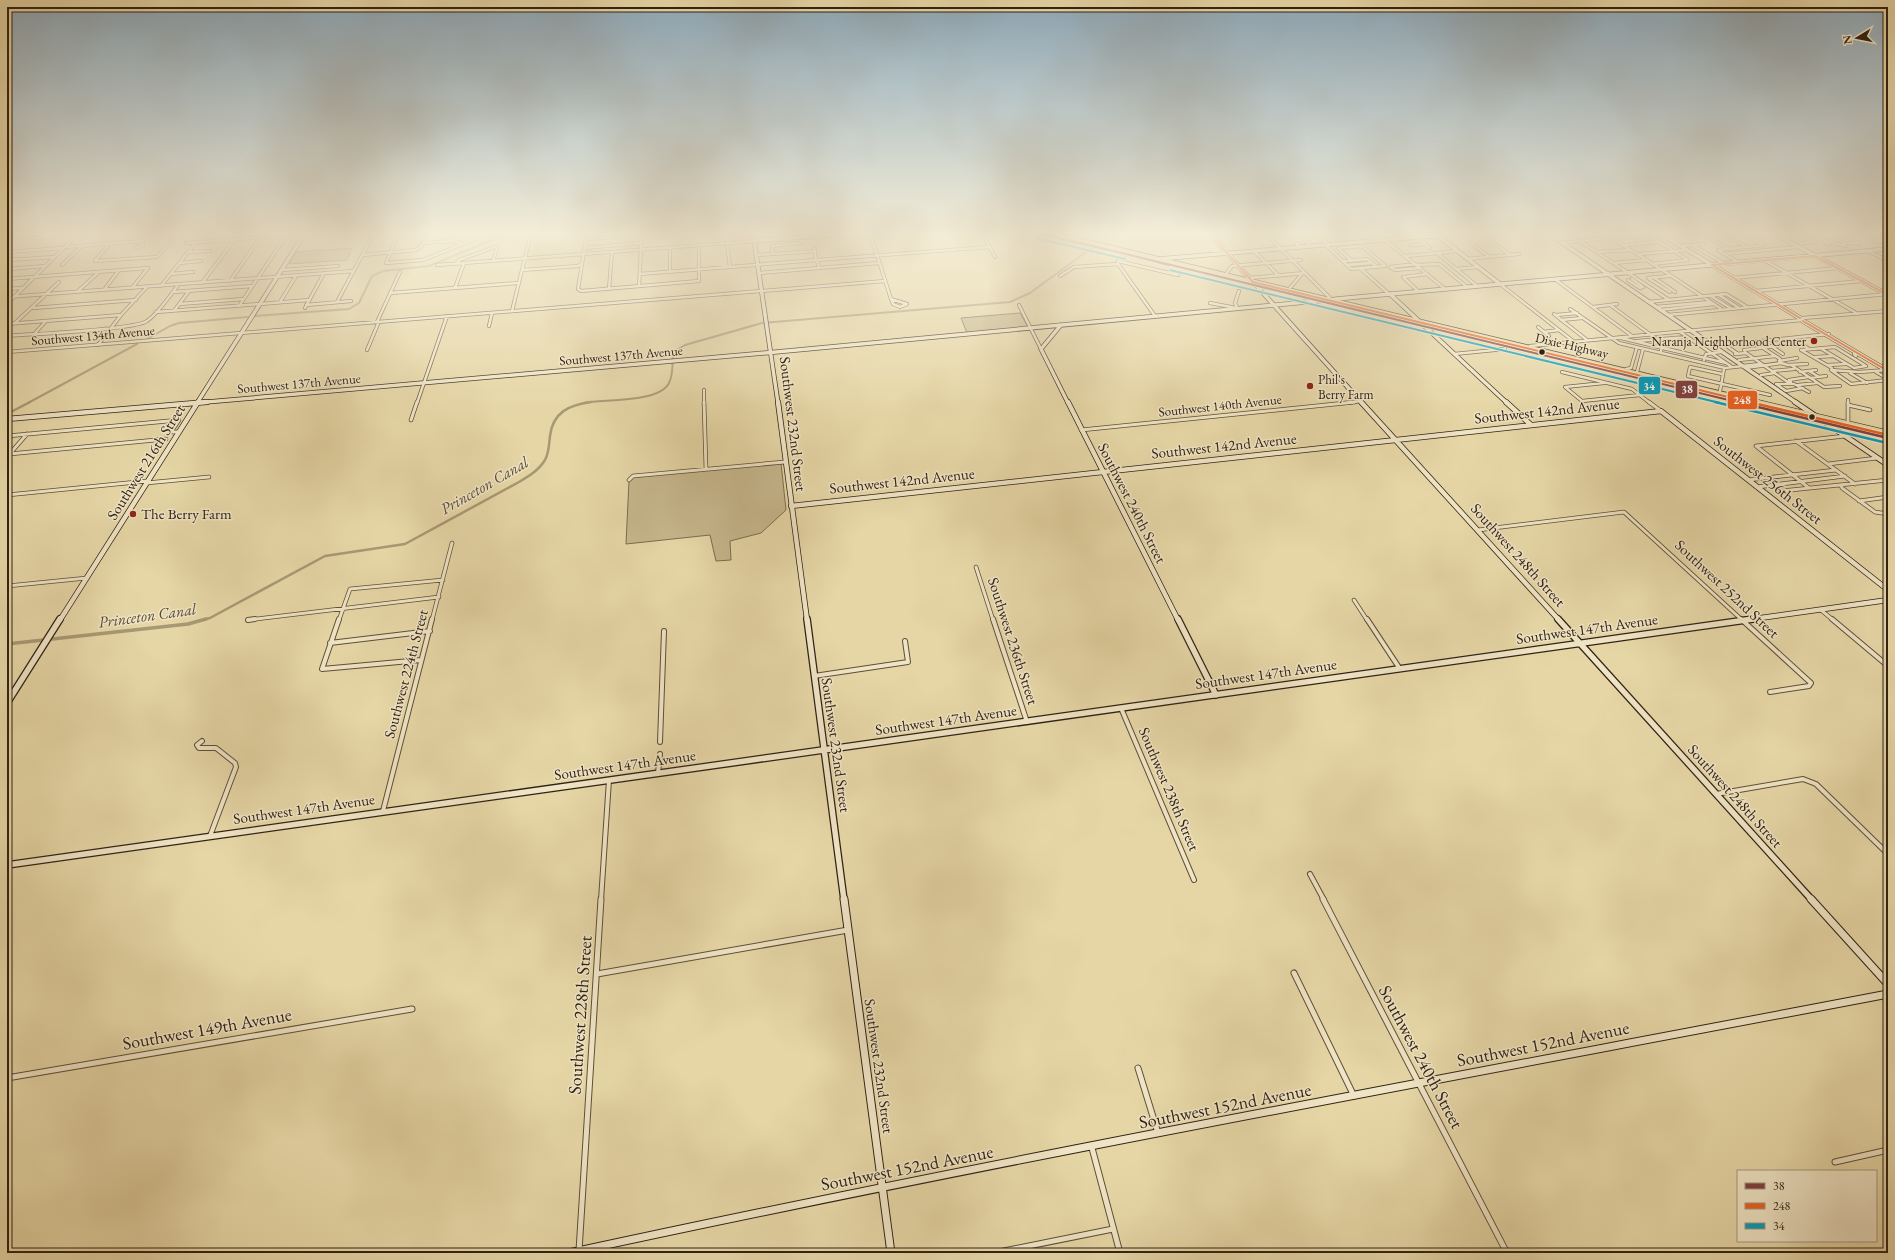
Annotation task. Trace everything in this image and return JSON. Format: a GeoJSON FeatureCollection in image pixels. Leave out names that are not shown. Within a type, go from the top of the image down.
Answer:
{"type":"FeatureCollection","features":[{"type":"Feature","properties":{"kind":"highway","name":"Dixie Highway"},"geometry":{"type":"LineString","coordinates":[[1299,292],[1330,298],[1345,304],[1811,413],[1850,424]]}},
{"type":"Feature","properties":{"kind":"highway","name":"Dixie Highway"},"geometry":{"type":"LineString","coordinates":[[1302,292],[1816,417],[1826,421],[1850,424]]}},
{"type":"Feature","properties":{"kind":"highway"},"geometry":{"type":"LineString","coordinates":[[1345,304],[1373,309]]}},
{"type":"Feature","properties":{"kind":"highway"},"geometry":{"type":"LineString","coordinates":[[1423,326],[1430,324]]}},
{"type":"Feature","properties":{"kind":"highway"},"geometry":{"type":"LineString","coordinates":[[1796,410],[1800,409],[1801,406]]}},
{"type":"Feature","properties":{"kind":"highway"},"geometry":{"type":"LineString","coordinates":[[1850,424],[1888,433]]}},
{"type":"Feature","properties":{"kind":"street"},"geometry":{"type":"LineString","coordinates":[[7,304],[19,292]]}},
{"type":"Feature","properties":{"kind":"street"},"geometry":{"type":"LineString","coordinates":[[15,323],[49,292]]}},
{"type":"Feature","properties":{"kind":"street"},"geometry":{"type":"LineString","coordinates":[[7,297],[77,292]]}},
{"type":"Feature","properties":{"kind":"street"},"geometry":{"type":"LineString","coordinates":[[98,345],[143,292]]}},
{"type":"Feature","properties":{"kind":"street"},"geometry":{"type":"LineString","coordinates":[[7,336],[113,327],[146,322],[173,292],[176,292]]}},
{"type":"Feature","properties":{"kind":"street"},"geometry":{"type":"LineString","coordinates":[[174,311],[188,292]]}},
{"type":"Feature","properties":{"kind":"street"},"geometry":{"type":"LineString","coordinates":[[239,306],[248,292]]}},
{"type":"Feature","properties":{"kind":"street","name":"Southwest 216th Street"},"geometry":{"type":"LineString","coordinates":[[7,703],[268,292]]}},
{"type":"Feature","properties":{"kind":"street"},"geometry":{"type":"LineString","coordinates":[[280,302],[286,292]]}},
{"type":"Feature","properties":{"kind":"street"},"geometry":{"type":"LineString","coordinates":[[314,292],[306,306],[351,301]]}},
{"type":"Feature","properties":{"kind":"street"},"geometry":{"type":"LineString","coordinates":[[337,302],[343,292]]}},
{"type":"Feature","properties":{"kind":"street"},"geometry":{"type":"LineString","coordinates":[[367,350],[378,324],[377,322],[390,293],[406,292]]}},
{"type":"Feature","properties":{"kind":"street"},"geometry":{"type":"LineString","coordinates":[[516,292],[512,311],[753,292]]}},
{"type":"Feature","properties":{"kind":"street","name":"Southwest 232nd Street"},"geometry":{"type":"LineString","coordinates":[[763,292],[813,676],[891,1253]]}},
{"type":"Feature","properties":{"kind":"street"},"geometry":{"type":"LineString","coordinates":[[889,292],[891,299],[893,304],[896,307],[906,305],[905,302],[891,299]]}},
{"type":"Feature","properties":{"kind":"street"},"geometry":{"type":"LineString","coordinates":[[1138,292],[1155,316]]}},
{"type":"Feature","properties":{"kind":"street"},"geometry":{"type":"LineString","coordinates":[[1210,303],[1237,308],[1235,303],[1238,292]]}},
{"type":"Feature","properties":{"kind":"street","name":"Southwest 248th Street"},"geometry":{"type":"LineString","coordinates":[[1262,292],[1888,984]]}},
{"type":"Feature","properties":{"kind":"street"},"geometry":{"type":"LineString","coordinates":[[1324,292],[1330,298]]}},
{"type":"Feature","properties":{"kind":"street"},"geometry":{"type":"LineString","coordinates":[[1387,292],[1531,425]]}},
{"type":"Feature","properties":{"kind":"street","name":"Southwest 137th Avenue"},"geometry":{"type":"LineString","coordinates":[[1409,293],[1414,292]]}},
{"type":"Feature","properties":{"kind":"street","name":"Southwest 137th Avenue"},"geometry":{"type":"LineString","coordinates":[[7,419],[1061,326],[1330,298],[1419,292]]}},
{"type":"Feature","properties":{"kind":"street"},"geometry":{"type":"LineString","coordinates":[[1510,292],[1573,342]]}},
{"type":"Feature","properties":{"kind":"street"},"geometry":{"type":"LineString","coordinates":[[1572,292],[1632,336]]}},
{"type":"Feature","properties":{"kind":"street"},"geometry":{"type":"LineString","coordinates":[[1633,292],[1816,417]]}},
{"type":"Feature","properties":{"kind":"street"},"geometry":{"type":"LineString","coordinates":[[1659,293],[1675,292]]}},
{"type":"Feature","properties":{"kind":"street"},"geometry":{"type":"LineString","coordinates":[[1695,292],[1723,310]]}},
{"type":"Feature","properties":{"kind":"street"},"geometry":{"type":"LineString","coordinates":[[1757,292],[1887,370]]}},
{"type":"Feature","properties":{"kind":"street"},"geometry":{"type":"LineString","coordinates":[[1820,292],[1858,314]]}},
{"type":"Feature","properties":{"kind":"street"},"geometry":{"type":"LineString","coordinates":[[1659,293],[1669,300]]}},
{"type":"Feature","properties":{"kind":"street"},"geometry":{"type":"LineString","coordinates":[[1648,302],[1726,294],[1748,308]]}},
{"type":"Feature","properties":{"kind":"street"},"geometry":{"type":"LineString","coordinates":[[1668,315],[1887,294]]}},
{"type":"Feature","properties":{"kind":"street"},"geometry":{"type":"LineString","coordinates":[[1718,295],[1740,309]]}},
{"type":"Feature","properties":{"kind":"street"},"geometry":{"type":"LineString","coordinates":[[1710,296],[1732,309]]}},
{"type":"Feature","properties":{"kind":"street"},"geometry":{"type":"LineString","coordinates":[[180,304],[244,298]]}},
{"type":"Feature","properties":{"kind":"street"},"geometry":{"type":"LineString","coordinates":[[33,308],[136,300]]}},
{"type":"Feature","properties":{"kind":"street"},"geometry":{"type":"LineString","coordinates":[[156,312],[309,300]]}},
{"type":"Feature","properties":{"kind":"street"},"geometry":{"type":"LineString","coordinates":[[1718,300],[1725,300]]}},
{"type":"Feature","properties":{"kind":"street"},"geometry":{"type":"LineString","coordinates":[[1658,308],[1710,302]]}},
{"type":"Feature","properties":{"kind":"street"},"geometry":{"type":"LineString","coordinates":[[1593,307],[1617,304]]}},
{"type":"Feature","properties":{"kind":"street"},"geometry":{"type":"LineString","coordinates":[[1658,308],[1714,304]]}},
{"type":"Feature","properties":{"kind":"street"},"geometry":{"type":"LineString","coordinates":[[1725,304],[1732,304]]}},
{"type":"Feature","properties":{"kind":"street"},"geometry":{"type":"LineString","coordinates":[[1019,305],[1041,349],[1061,326]]}},
{"type":"Feature","properties":{"kind":"street"},"geometry":{"type":"LineString","coordinates":[[1610,305],[1663,344],[1660,353]]}},
{"type":"Feature","properties":{"kind":"street"},"geometry":{"type":"LineString","coordinates":[[1570,309],[1617,344],[1703,363],[1744,367]]}},
{"type":"Feature","properties":{"kind":"street"},"geometry":{"type":"LineString","coordinates":[[1530,347],[1888,310]]}},
{"type":"Feature","properties":{"kind":"street","name":"Southwest 134th Avenue"},"geometry":{"type":"LineString","coordinates":[[7,352],[512,311]]}},
{"type":"Feature","properties":{"kind":"street"},"geometry":{"type":"LineString","coordinates":[[489,326],[492,313]]}},
{"type":"Feature","properties":{"kind":"street"},"geometry":{"type":"LineString","coordinates":[[1577,313],[1555,315],[1587,340]]}},
{"type":"Feature","properties":{"kind":"street"},"geometry":{"type":"LineString","coordinates":[[7,324],[122,315]]}},
{"type":"Feature","properties":{"kind":"street"},"geometry":{"type":"LineString","coordinates":[[411,420],[447,316]]}},
{"type":"Feature","properties":{"kind":"street"},"geometry":{"type":"LineString","coordinates":[[1561,320],[1583,318]]}},
{"type":"Feature","properties":{"kind":"street"},"geometry":{"type":"LineString","coordinates":[[35,334],[46,321]]}},
{"type":"Feature","properties":{"kind":"street"},"geometry":{"type":"LineString","coordinates":[[1538,327],[1549,336]]}},
{"type":"Feature","properties":{"kind":"street"},"geometry":{"type":"LineString","coordinates":[[1621,328],[1626,327]]}},
{"type":"Feature","properties":{"kind":"street"},"geometry":{"type":"LineString","coordinates":[[1544,332],[1559,330]]}},
{"type":"Feature","properties":{"kind":"street"},"geometry":{"type":"LineString","coordinates":[[1680,332],[1732,367]]}},
{"type":"Feature","properties":{"kind":"street"},"geometry":{"type":"LineString","coordinates":[[1713,346],[1828,334],[1858,355],[1887,370]]}},
{"type":"Feature","properties":{"kind":"street"},"geometry":{"type":"LineString","coordinates":[[1633,342],[1687,336]]}},
{"type":"Feature","properties":{"kind":"street"},"geometry":{"type":"LineString","coordinates":[[1620,337],[1633,342],[1726,363]]}},
{"type":"Feature","properties":{"kind":"street"},"geometry":{"type":"LineString","coordinates":[[1648,340],[1651,343],[1650,346]]}},
{"type":"Feature","properties":{"kind":"street"},"geometry":{"type":"LineString","coordinates":[[1797,341],[1810,349]]}},
{"type":"Feature","properties":{"kind":"street"},"geometry":{"type":"LineString","coordinates":[[1757,344],[1780,361],[1791,365],[1824,387],[1840,386]]}},
{"type":"Feature","properties":{"kind":"street"},"geometry":{"type":"LineString","coordinates":[[1771,346],[1783,354]]}},
{"type":"Feature","properties":{"kind":"street"},"geometry":{"type":"LineString","coordinates":[[1746,353],[1744,350],[1777,346]]}},
{"type":"Feature","properties":{"kind":"street"},"geometry":{"type":"LineString","coordinates":[[1728,347],[1737,354],[1746,353],[1775,374],[1809,392]]}},
{"type":"Feature","properties":{"kind":"street"},"geometry":{"type":"LineString","coordinates":[[1820,348],[1854,368],[1866,366],[1835,347],[1820,348],[1801,350],[1827,366],[1851,384],[1888,379]]}},
{"type":"Feature","properties":{"kind":"street"},"geometry":{"type":"LineString","coordinates":[[1626,369],[1630,368],[1636,348]]}},
{"type":"Feature","properties":{"kind":"street","name":"Southwest 240th Street"},"geometry":{"type":"LineString","coordinates":[[1041,349],[1216,695]]}},
{"type":"Feature","properties":{"kind":"street"},"geometry":{"type":"LineString","coordinates":[[1454,354],[1505,349]]}},
{"type":"Feature","properties":{"kind":"street"},"geometry":{"type":"LineString","coordinates":[[1637,372],[1643,349]]}},
{"type":"Feature","properties":{"kind":"street"},"geometry":{"type":"LineString","coordinates":[[1703,363],[1706,354],[1721,352]]}},
{"type":"Feature","properties":{"kind":"street"},"geometry":{"type":"LineString","coordinates":[[1660,353],[1724,369],[1762,365],[1790,358],[1797,358]]}},
{"type":"Feature","properties":{"kind":"street"},"geometry":{"type":"LineString","coordinates":[[1849,355],[1858,355]]}},
{"type":"Feature","properties":{"kind":"street"},"geometry":{"type":"LineString","coordinates":[[1739,360],[1775,356]]}},
{"type":"Feature","properties":{"kind":"street"},"geometry":{"type":"LineString","coordinates":[[1814,358],[1833,356]]}},
{"type":"Feature","properties":{"kind":"street"},"geometry":{"type":"LineString","coordinates":[[1716,361],[1717,357]]}},
{"type":"Feature","properties":{"kind":"street"},"geometry":{"type":"LineString","coordinates":[[1790,358],[1800,364]]}},
{"type":"Feature","properties":{"kind":"street"},"geometry":{"type":"LineString","coordinates":[[1791,365],[1806,364]]}},
{"type":"Feature","properties":{"kind":"street"},"geometry":{"type":"LineString","coordinates":[[1827,366],[1846,364]]}},
{"type":"Feature","properties":{"kind":"street"},"geometry":{"type":"LineString","coordinates":[[1722,374],[1693,367],[1690,368],[1688,376],[1770,395]]}},
{"type":"Feature","properties":{"kind":"street"},"geometry":{"type":"LineString","coordinates":[[1772,371],[1795,368]]}},
{"type":"Feature","properties":{"kind":"street"},"geometry":{"type":"LineString","coordinates":[[1720,392],[1724,369]]}},
{"type":"Feature","properties":{"kind":"street"},"geometry":{"type":"LineString","coordinates":[[1831,369],[1849,372],[1887,370]]}},
{"type":"Feature","properties":{"kind":"street"},"geometry":{"type":"LineString","coordinates":[[1809,370],[1819,377]]}},
{"type":"Feature","properties":{"kind":"street"},"geometry":{"type":"LineString","coordinates":[[1800,372],[1816,370]]}},
{"type":"Feature","properties":{"kind":"street"},"geometry":{"type":"LineString","coordinates":[[1875,371],[1888,379]]}},
{"type":"Feature","properties":{"kind":"street"},"geometry":{"type":"LineString","coordinates":[[1562,372],[1607,383]]}},
{"type":"Feature","properties":{"kind":"street"},"geometry":{"type":"LineString","coordinates":[[1849,372],[1867,383]]}},
{"type":"Feature","properties":{"kind":"street"},"geometry":{"type":"LineString","coordinates":[[1761,375],[1775,374]]}},
{"type":"Feature","properties":{"kind":"street"},"geometry":{"type":"LineString","coordinates":[[1790,383],[1789,380],[1826,376]]}},
{"type":"Feature","properties":{"kind":"street"},"geometry":{"type":"LineString","coordinates":[[1607,383],[1565,387],[1582,401],[1640,395]]}},
{"type":"Feature","properties":{"kind":"street","name":"Southwest 256th Street"},"geometry":{"type":"LineString","coordinates":[[1607,383],[1632,389],[1888,590]]}},
{"type":"Feature","properties":{"kind":"street"},"geometry":{"type":"LineString","coordinates":[[1790,383],[1776,384],[1786,390],[1803,388]]}},
{"type":"Feature","properties":{"kind":"street"},"geometry":{"type":"LineString","coordinates":[[1798,385],[1817,383]]}},
{"type":"Feature","properties":{"kind":"street"},"geometry":{"type":"LineString","coordinates":[[704,390],[706,469]]}},
{"type":"Feature","properties":{"kind":"street"},"geometry":{"type":"LineString","coordinates":[[1848,400],[1850,424]]}},
{"type":"Feature","properties":{"kind":"street","name":"Southwest 140th Avenue"},"geometry":{"type":"LineString","coordinates":[[1081,430],[1361,401]]}},
{"type":"Feature","properties":{"kind":"street"},"geometry":{"type":"LineString","coordinates":[[1848,405],[1870,410]]}},
{"type":"Feature","properties":{"kind":"street","name":"Southwest 142nd Avenue"},"geometry":{"type":"LineString","coordinates":[[791,506],[1661,411]]}},
{"type":"Feature","properties":{"kind":"street"},"geometry":{"type":"LineString","coordinates":[[7,436],[179,420],[171,432],[179,432]]}},
{"type":"Feature","properties":{"kind":"street"},"geometry":{"type":"LineString","coordinates":[[1826,421],[1845,436],[1888,465]]}},
{"type":"Feature","properties":{"kind":"street"},"geometry":{"type":"LineString","coordinates":[[8,456],[27,434]]}},
{"type":"Feature","properties":{"kind":"street"},"geometry":{"type":"LineString","coordinates":[[1809,488],[1756,447],[1845,436]]}},
{"type":"Feature","properties":{"kind":"street"},"geometry":{"type":"LineString","coordinates":[[8,456],[166,439]]}},
{"type":"Feature","properties":{"kind":"street"},"geometry":{"type":"LineString","coordinates":[[1796,441],[1855,484]]}},
{"type":"Feature","properties":{"kind":"street"},"geometry":{"type":"LineString","coordinates":[[1828,464],[1877,458]]}},
{"type":"Feature","properties":{"kind":"street"},"geometry":{"type":"LineString","coordinates":[[629,480],[633,476],[785,462]]}},
{"type":"Feature","properties":{"kind":"street"},"geometry":{"type":"LineString","coordinates":[[1748,480],[1836,470]]}},
{"type":"Feature","properties":{"kind":"street"},"geometry":{"type":"LineString","coordinates":[[1757,487],[1845,476]]}},
{"type":"Feature","properties":{"kind":"street"},"geometry":{"type":"LineString","coordinates":[[7,495],[209,477]]}},
{"type":"Feature","properties":{"kind":"street"},"geometry":{"type":"LineString","coordinates":[[1882,480],[1888,484]]}},
{"type":"Feature","properties":{"kind":"street"},"geometry":{"type":"LineString","coordinates":[[1772,485],[1781,492],[1888,480]]}},
{"type":"Feature","properties":{"kind":"street"},"geometry":{"type":"LineString","coordinates":[[1841,485],[1842,488],[1876,513],[1888,514]]}},
{"type":"Feature","properties":{"kind":"street"},"geometry":{"type":"LineString","coordinates":[[1859,501],[1888,497]]}},
{"type":"Feature","properties":{"kind":"street","name":"Southwest 252nd Street"},"geometry":{"type":"LineString","coordinates":[[1478,530],[1624,512],[1811,683],[1809,686],[1770,692]]}},
{"type":"Feature","properties":{"kind":"street","name":"Southwest 224th Street"},"geometry":{"type":"LineString","coordinates":[[383,811],[452,543]]}},
{"type":"Feature","properties":{"kind":"street","name":"Southwest 236th Street"},"geometry":{"type":"LineString","coordinates":[[976,567],[1027,722]]}},
{"type":"Feature","properties":{"kind":"street"},"geometry":{"type":"LineString","coordinates":[[7,586],[87,578]]}},
{"type":"Feature","properties":{"kind":"street"},"geometry":{"type":"LineString","coordinates":[[421,660],[322,669],[350,589],[442,580]]}},
{"type":"Feature","properties":{"kind":"street"},"geometry":{"type":"LineString","coordinates":[[248,620],[439,597]]}},
{"type":"Feature","properties":{"kind":"street"},"geometry":{"type":"LineString","coordinates":[[1354,600],[1400,669]]}},
{"type":"Feature","properties":{"kind":"street","name":"Southwest 147th Avenue"},"geometry":{"type":"LineString","coordinates":[[7,865],[409,806],[1027,722],[1888,600]]}},
{"type":"Feature","properties":{"kind":"street"},"geometry":{"type":"LineString","coordinates":[[1821,610],[1888,666]]}},
{"type":"Feature","properties":{"kind":"street"},"geometry":{"type":"LineString","coordinates":[[330,643],[430,630]]}},
{"type":"Feature","properties":{"kind":"street"},"geometry":{"type":"LineString","coordinates":[[660,742],[664,631]]}},
{"type":"Feature","properties":{"kind":"street"},"geometry":{"type":"LineString","coordinates":[[813,676],[908,662],[905,642]]}},
{"type":"Feature","properties":{"kind":"street","name":"Southwest 238th Street"},"geometry":{"type":"LineString","coordinates":[[1121,708],[1194,880]]}},
{"type":"Feature","properties":{"kind":"street"},"geometry":{"type":"LineString","coordinates":[[202,741],[197,745],[198,748],[216,748],[235,763],[236,767],[210,836]]}},
{"type":"Feature","properties":{"kind":"street"},"geometry":{"type":"LineString","coordinates":[[658,773],[660,754]]}},
{"type":"Feature","properties":{"kind":"street"},"geometry":{"type":"LineString","coordinates":[[1716,794],[1803,779],[1816,784],[1888,854]]}},
{"type":"Feature","properties":{"kind":"street","name":"Southwest 228th Street"},"geometry":{"type":"LineString","coordinates":[[579,1251],[609,780]]}},
{"type":"Feature","properties":{"kind":"street","name":"Southwest 240th Street"},"geometry":{"type":"LineString","coordinates":[[1310,874],[1507,1253]]}},
{"type":"Feature","properties":{"kind":"street"},"geometry":{"type":"LineString","coordinates":[[597,974],[848,930]]}},
{"type":"Feature","properties":{"kind":"street"},"geometry":{"type":"LineString","coordinates":[[1294,973],[1354,1097]]}},
{"type":"Feature","properties":{"kind":"street","name":"Southwest 152nd Avenue"},"geometry":{"type":"LineString","coordinates":[[569,1253],[717,1221],[1158,1134],[1420,1085],[1888,994]]}},
{"type":"Feature","properties":{"kind":"street","name":"Southwest 149th Avenue"},"geometry":{"type":"LineString","coordinates":[[7,1078],[412,1009]]}},
{"type":"Feature","properties":{"kind":"street"},"geometry":{"type":"LineString","coordinates":[[1138,1068],[1158,1134]]}},
{"type":"Feature","properties":{"kind":"street"},"geometry":{"type":"LineString","coordinates":[[1092,1148],[1120,1253]]}},
{"type":"Feature","properties":{"kind":"street"},"geometry":{"type":"LineString","coordinates":[[1834,1162],[1888,1150]]}},
{"type":"Feature","properties":{"kind":"street"},"geometry":{"type":"LineString","coordinates":[[994,1253],[1113,1229]]}},
{"type":"Feature","properties":{"kind":"shaded area"},"geometry":{"type":"Polygon","coordinates":[[[1020,313],[1028,327],[967,333],[961,318],[1020,313]]]}},
{"type":"Feature","properties":{"kind":"shaded area"},"geometry":{"type":"Polygon","coordinates":[[[781,463],[786,510],[761,533],[730,541],[731,560],[716,561],[710,535],[626,544],[629,481],[633,477],[781,463]]]}},
{"type":"Feature","properties":{"kind":"waterway"},"geometry":{"type":"LineString","coordinates":[[255,316],[349,309],[359,303],[364,292]]}},
{"type":"Feature","properties":{"kind":"waterway","name":"Princeton Canal"},"geometry":{"type":"LineString","coordinates":[[584,403],[630,399],[654,394],[663,389],[671,379],[673,352],[685,345],[762,323],[1010,302],[1032,292]]}},
{"type":"Feature","properties":{"kind":"waterway"},"geometry":{"type":"LineString","coordinates":[[147,339],[170,326],[179,323],[248,317]]}},
{"type":"Feature","properties":{"kind":"waterway"},"geometry":{"type":"LineString","coordinates":[[28,403],[137,344]]}},
{"type":"Feature","properties":{"kind":"waterway"},"geometry":{"type":"LineString","coordinates":[[7,414],[30,402]]}},
{"type":"Feature","properties":{"kind":"waterway","name":"Princeton Canal"},"geometry":{"type":"LineString","coordinates":[[206,619],[325,556],[405,544],[519,482],[543,464],[548,451],[552,428],[558,415],[576,405],[591,402]]}},
{"type":"Feature","properties":{"kind":"waterway","name":"Princeton Canal"},"geometry":{"type":"LineString","coordinates":[[7,644],[188,624],[206,619]]}},
{"type":"Feature","properties":{"kind":"waterway","name":"Princeton Canal"},"geometry":{"type":"LineString","coordinates":[[202,620],[206,619]]}},
{"type":"Feature","properties":{"kind":"transit line","name":"34"},"geometry":{"type":"LineString","coordinates":[[1260,292],[1887,443]]}},
{"type":"Feature","properties":{"kind":"transit line","name":"38"},"geometry":{"type":"LineString","coordinates":[[1283,292],[1888,438]]}},
{"type":"Feature","properties":{"kind":"transit line","name":"248"},"geometry":{"type":"LineString","coordinates":[[1294,292],[1888,435]]}},
{"type":"Feature","properties":{"kind":"transit line","name":"248"},"geometry":{"type":"LineString","coordinates":[[1756,292],[1800,318]]}},
{"type":"Feature","properties":{"kind":"transit line","name":"248"},"geometry":{"type":"LineString","coordinates":[[1882,292],[1888,295]]}},
{"type":"Feature","properties":{"kind":"transit line","name":"248"},"geometry":{"type":"LineString","coordinates":[[1803,321],[1888,371]]}},
{"type":"Feature","properties":{"kind":"place","name":"Naranja Neighborhood Center"},"geometry":{"type":"Point","coordinates":[1814,341]}},
{"type":"Feature","properties":{"kind":"place","name":"Phil's Berry Farm"},"geometry":{"type":"Point","coordinates":[1310,386]}},
{"type":"Feature","properties":{"kind":"place","name":"The Berry Farm"},"geometry":{"type":"Point","coordinates":[133,514]}}]}
